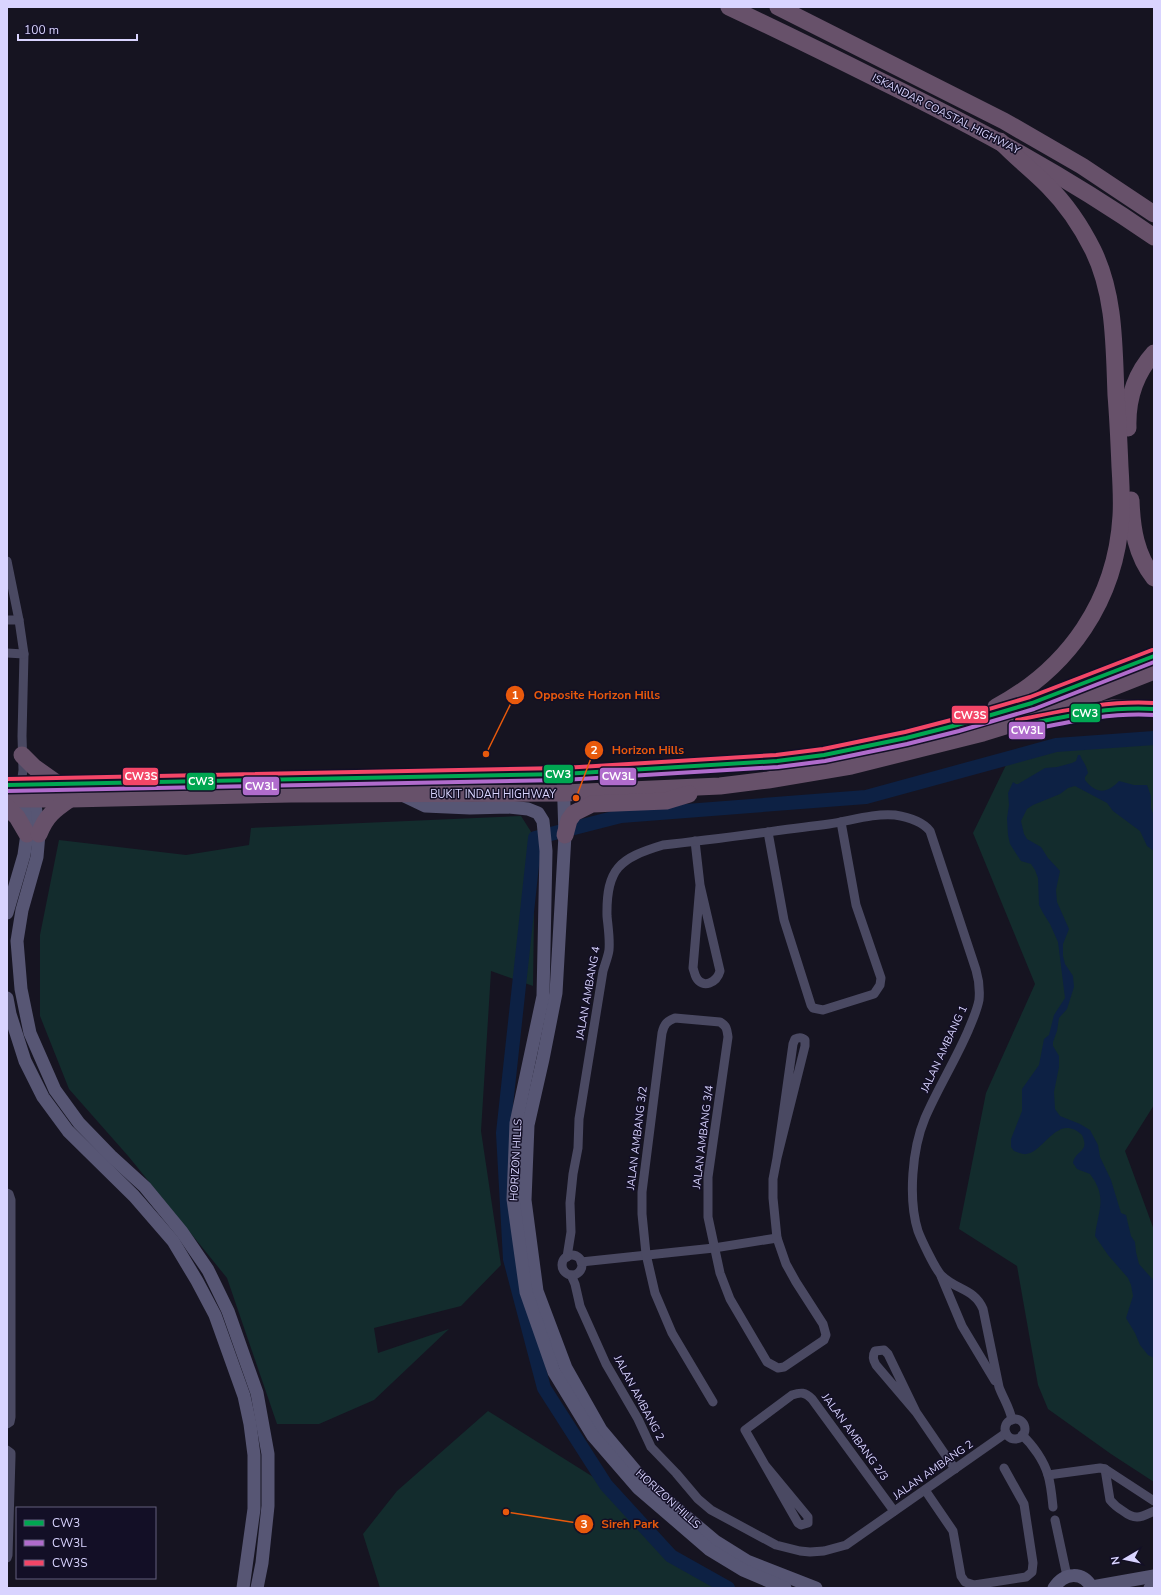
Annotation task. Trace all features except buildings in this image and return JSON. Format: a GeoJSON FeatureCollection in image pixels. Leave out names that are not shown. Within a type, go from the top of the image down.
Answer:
{"type":"FeatureCollection","features":[{"type":"Feature","properties":{"kind":"highway","name":"ISKANDAR COASTAL HIGHWAY"},"geometry":{"type":"LineString","coordinates":[[729,7],[1000,141],[1058,174],[1154,237]]}},
{"type":"Feature","properties":{"kind":"highway","name":"ISKANDAR COASTAL HIGHWAY"},"geometry":{"type":"LineString","coordinates":[[778,7],[1004,121],[1147,206],[1154,214]]}},
{"type":"Feature","properties":{"kind":"highway"},"geometry":{"type":"LineString","coordinates":[[957,725],[998,706],[1025,689],[1057,662],[1074,643],[1088,624],[1107,587],[1114,562],[1122,515],[1113,332],[1103,274],[1083,230],[1070,211],[1047,185],[1012,154],[1000,141]]}},
{"type":"Feature","properties":{"kind":"highway"},"geometry":{"type":"LineString","coordinates":[[1154,353],[1146,362],[1134,385],[1130,399],[1128,421],[1134,530],[1139,553],[1143,562],[1154,578]]}},
{"type":"Feature","properties":{"kind":"highway","name":"BUKIT INDAH HIGHWAY"},"geometry":{"type":"LineString","coordinates":[[21,785],[289,778],[398,778],[563,774],[777,761],[824,755],[906,738],[957,725],[1032,703],[1154,656]]}},
{"type":"Feature","properties":{"kind":"highway","name":"BUKIT INDAH HIGHWAY"},"geometry":{"type":"LineString","coordinates":[[21,785],[70,799],[283,794],[564,794],[720,786],[768,780],[851,766],[983,733],[1050,712],[1154,670]]}},
{"type":"Feature","properties":{"kind":"highway"},"geometry":{"type":"LineString","coordinates":[[983,733],[1091,711],[1129,708],[1154,709]]}},
{"type":"Feature","properties":{"kind":"highway"},"geometry":{"type":"LineString","coordinates":[[21,785],[34,767],[58,784]]}},
{"type":"Feature","properties":{"kind":"highway"},"geometry":{"type":"LineString","coordinates":[[565,835],[574,813],[592,804],[666,801],[720,786]]}},
{"type":"Feature","properties":{"kind":"highway"},"geometry":{"type":"LineString","coordinates":[[7,807],[33,834],[56,808],[70,799]]}},
{"type":"Feature","properties":{"kind":"street"},"geometry":{"type":"LineString","coordinates":[[7,561],[24,654],[21,785],[37,857],[22,910],[17,941],[21,989],[30,1033],[55,1090],[75,1118],[111,1156],[146,1188],[182,1232],[208,1270],[228,1311],[257,1393],[268,1454],[268,1506],[262,1563],[257,1588]]}},
{"type":"Feature","properties":{"kind":"street"},"geometry":{"type":"LineString","coordinates":[[7,620],[19,620]]}},
{"type":"Feature","properties":{"kind":"street"},"geometry":{"type":"LineString","coordinates":[[7,653],[24,654]]}},
{"type":"Feature","properties":{"kind":"street","name":"HORIZON HILLS"},"geometry":{"type":"LineString","coordinates":[[563,774],[565,835],[556,993],[528,1125],[525,1200],[538,1291],[566,1368],[601,1430],[644,1481],[715,1541],[747,1561],[816,1588]]}},
{"type":"Feature","properties":{"kind":"street","name":"HORIZON HILLS"},"geometry":{"type":"LineString","coordinates":[[399,794],[425,806],[470,808],[509,807],[528,809],[538,813],[543,821],[546,851],[543,996],[516,1122],[512,1199],[526,1292],[554,1372],[593,1436],[628,1477],[638,1488],[710,1550],[743,1570],[785,1588]]}},
{"type":"Feature","properties":{"kind":"street","name":"JALAN AMBANG 4"},"geometry":{"type":"LineString","coordinates":[[567,1257],[571,1232],[572,1189],[578,1148],[579,1119],[603,971],[608,950],[607,897],[609,884],[614,872],[622,862],[640,852],[663,845],[879,816],[894,815],[907,817],[926,826],[930,831]]}},
{"type":"Feature","properties":{"kind":"street"},"geometry":{"type":"LineString","coordinates":[[768,832],[784,920],[811,1005],[813,1008],[823,1010],[874,994],[880,985],[881,978],[856,905],[841,822]]}},
{"type":"Feature","properties":{"kind":"street","name":"JALAN AMBANG 1"},"geometry":{"type":"LineString","coordinates":[[930,831],[976,970],[979,988],[976,1012],[964,1041],[925,1118],[917,1142],[913,1167],[913,1198],[918,1230],[923,1244],[942,1276],[962,1326],[999,1387]]}},
{"type":"Feature","properties":{"kind":"street"},"geometry":{"type":"LineString","coordinates":[[7,913],[24,855],[33,834]]}},
{"type":"Feature","properties":{"kind":"street"},"geometry":{"type":"LineString","coordinates":[[695,841],[700,886],[720,971],[714,982],[707,984],[696,978],[693,968],[700,886]]}},
{"type":"Feature","properties":{"kind":"street"},"geometry":{"type":"LineString","coordinates":[[7,998],[10,1014],[25,1061],[43,1097],[68,1131],[134,1196],[173,1242],[197,1281],[215,1315],[244,1396],[250,1424],[254,1456],[254,1509],[243,1588]]}},
{"type":"Feature","properties":{"kind":"street","name":"JALAN AMBANG 3/2"},"geometry":{"type":"LineString","coordinates":[[713,1402],[672,1333],[655,1293],[646,1254],[642,1214],[643,1172],[664,1025],[669,1020],[675,1018],[720,1022],[727,1030]]}},
{"type":"Feature","properties":{"kind":"street","name":"JALAN AMBANG 3/4"},"geometry":{"type":"LineString","coordinates":[[727,1030],[728,1037],[708,1177],[708,1216],[720,1273],[730,1299],[767,1362],[778,1368],[784,1367],[824,1340],[826,1335],[823,1324],[786,1264],[777,1238]]}},
{"type":"Feature","properties":{"kind":"street"},"geometry":{"type":"LineString","coordinates":[[581,1262],[714,1248],[777,1238],[773,1198],[773,1180],[794,1044],[795,1039],[798,1037],[805,1040],[805,1046],[777,1158]]}},
{"type":"Feature","properties":{"kind":"street"},"geometry":{"type":"LineString","coordinates":[[8,1193],[12,1200],[9,1294],[11,1417],[8,1423]]}},
{"type":"Feature","properties":{"kind":"street"},"geometry":{"type":"LineString","coordinates":[[576,1256],[581,1262],[579,1271],[571,1275],[565,1272],[562,1267],[563,1261],[567,1257],[576,1256]]}},
{"type":"Feature","properties":{"kind":"street","name":"JALAN AMBANG 2"},"geometry":{"type":"LineString","coordinates":[[571,1275],[575,1284],[580,1306],[606,1364],[638,1419],[651,1447],[698,1499],[711,1510],[776,1545],[810,1552],[824,1551],[846,1545],[1006,1433]]}},
{"type":"Feature","properties":{"kind":"street","name":"JALAN AMBANG 1"},"geometry":{"type":"LineString","coordinates":[[942,1276],[974,1295],[980,1301],[984,1309],[999,1387],[1003,1399],[1011,1411],[1012,1420]]}},
{"type":"Feature","properties":{"kind":"street"},"geometry":{"type":"LineString","coordinates":[[916,1412],[888,1354],[884,1350],[875,1351],[873,1355],[876,1365],[916,1412],[955,1468]]}},
{"type":"Feature","properties":{"kind":"street","name":"JALAN AMBANG 2/3"},"geometry":{"type":"LineString","coordinates":[[765,1465],[808,1517],[808,1523],[805,1525],[798,1524],[745,1430],[792,1395],[800,1392],[807,1394],[894,1511]]}},
{"type":"Feature","properties":{"kind":"street"},"geometry":{"type":"LineString","coordinates":[[1012,1420],[1020,1421],[1023,1424],[1024,1432],[1018,1438],[1013,1439],[1006,1433],[1005,1430],[1007,1423],[1012,1420]]}},
{"type":"Feature","properties":{"kind":"street"},"geometry":{"type":"LineString","coordinates":[[1022,1435],[1030,1442],[1048,1475],[1053,1507]]}},
{"type":"Feature","properties":{"kind":"street"},"geometry":{"type":"LineString","coordinates":[[7,1556],[11,1457],[8,1450]]}},
{"type":"Feature","properties":{"kind":"street"},"geometry":{"type":"LineString","coordinates":[[925,1490],[953,1531],[960,1576],[965,1582],[974,1585],[1026,1577],[1032,1572],[1033,1562],[1024,1504],[1004,1468]]}},
{"type":"Feature","properties":{"kind":"street"},"geometry":{"type":"LineString","coordinates":[[1048,1475],[1100,1468],[1105,1469],[1112,1472],[1154,1501]]}},
{"type":"Feature","properties":{"kind":"street"},"geometry":{"type":"LineString","coordinates":[[1105,1469],[1110,1500],[1114,1504],[1130,1516],[1134,1517],[1140,1517],[1154,1511]]}},
{"type":"Feature","properties":{"kind":"street"},"geometry":{"type":"LineString","coordinates":[[1055,1520],[1067,1576]]}},
{"type":"Feature","properties":{"kind":"street"},"geometry":{"type":"LineString","coordinates":[[1054,1588],[1057,1583],[1067,1576],[1078,1576],[1088,1582],[1092,1587],[1154,1576]]}},
{"type":"Feature","properties":{"kind":"street"},"geometry":{"type":"LineString","coordinates":[[1150,1588],[1154,1587]]}},
{"type":"Feature","properties":{"kind":"green space"},"geometry":{"type":"Polygon","coordinates":[[[1113,740],[1154,742],[1154,1105],[1125,1151],[1154,1230],[1154,1482],[1111,1454],[1048,1409],[1038,1385],[1017,1266],[959,1229],[986,1093],[1035,984],[973,833],[1007,763],[1061,746],[1085,742],[1113,740]]]}},
{"type":"Feature","properties":{"kind":"green space"},"geometry":{"type":"Polygon","coordinates":[[[521,816],[535,838],[533,986],[491,971],[481,1131],[501,1265],[461,1306],[374,1328],[378,1353],[449,1329],[374,1400],[319,1424],[277,1424],[227,1278],[129,1157],[69,1089],[40,1016],[40,935],[59,840],[186,855],[249,845],[251,828],[521,816]]]}},
{"type":"Feature","properties":{"kind":"green space"},"geometry":{"type":"Polygon","coordinates":[[[488,1411],[606,1485],[671,1556],[728,1588],[380,1588],[363,1534],[397,1491],[488,1411]]]}},
{"type":"Feature","properties":{"kind":"water"},"geometry":{"type":"Polygon","coordinates":[[[1078,755],[1080,755],[1088,773],[1085,780],[1089,785],[1097,790],[1106,790],[1119,781],[1134,785],[1147,785],[1151,796],[1151,808],[1154,816],[1154,851],[1147,846],[1140,831],[1113,811],[1107,803],[1075,786],[1033,805],[1027,809],[1021,821],[1024,834],[1027,839],[1041,847],[1048,858],[1060,871],[1056,890],[1057,902],[1069,929],[1063,944],[1063,956],[1065,964],[1073,976],[1074,987],[1067,1009],[1059,1018],[1057,1031],[1053,1042],[1053,1046],[1059,1056],[1059,1067],[1054,1092],[1055,1109],[1060,1116],[1080,1124],[1090,1130],[1098,1145],[1100,1157],[1111,1180],[1121,1213],[1126,1215],[1131,1236],[1135,1242],[1139,1264],[1154,1281],[1154,1358],[1148,1355],[1140,1345],[1126,1318],[1133,1296],[1128,1278],[1108,1255],[1095,1236],[1100,1204],[1099,1190],[1096,1182],[1090,1174],[1077,1169],[1073,1163],[1084,1145],[1082,1135],[1073,1129],[1065,1128],[1057,1131],[1037,1149],[1030,1153],[1023,1154],[1014,1151],[1011,1147],[1011,1139],[1022,1111],[1022,1089],[1039,1065],[1044,1039],[1049,1035],[1054,1015],[1065,998],[1058,942],[1039,905],[1038,878],[1031,864],[1021,861],[1010,844],[1007,818],[1009,805],[1008,793],[1013,782],[1018,784],[1045,768],[1057,767],[1072,763],[1076,761],[1078,755]]]}},
{"type":"Feature","properties":{"kind":"waterway"},"geometry":{"type":"LineString","coordinates":[[728,1588],[671,1556],[606,1485],[544,1388],[510,1259],[503,1133],[535,838],[621,816],[866,797],[1056,745],[1154,738]]}},
{"type":"Feature","properties":{"kind":"transit line","name":"CW3S"},"geometry":{"type":"LineString","coordinates":[[7,779],[563,768],[776,755],[823,749],[905,732],[955,719],[1030,697],[1152,650]]}},
{"type":"Feature","properties":{"kind":"transit line","name":"CW3"},"geometry":{"type":"LineString","coordinates":[[7,785],[563,774],[777,761],[824,755],[906,738],[957,725],[1032,703],[1154,656]]}},
{"type":"Feature","properties":{"kind":"transit line","name":"CW3L"},"geometry":{"type":"LineString","coordinates":[[7,791],[563,780],[778,767],[825,761],[907,744],[959,731],[1034,709],[1154,662]]}},
{"type":"Feature","properties":{"kind":"transit line","name":"CW3S"},"geometry":{"type":"LineString","coordinates":[[1017,720],[1102,705],[1137,702],[1154,703]]}},
{"type":"Feature","properties":{"kind":"transit line","name":"CW3"},"geometry":{"type":"LineString","coordinates":[[1018,726],[1102,711],[1137,708],[1154,709]]}},
{"type":"Feature","properties":{"kind":"transit line","name":"CW3L"},"geometry":{"type":"LineString","coordinates":[[1019,732],[1103,717],[1137,714],[1154,715]]}},
{"type":"Feature","properties":{"kind":"place","name":"Opposite Horizon Hills"},"geometry":{"type":"Point","coordinates":[486,754]}},
{"type":"Feature","properties":{"kind":"place","name":"Horizon Hills"},"geometry":{"type":"Point","coordinates":[576,798]}},
{"type":"Feature","properties":{"kind":"place","name":"Sireh Park"},"geometry":{"type":"Point","coordinates":[506,1512]}}]}
